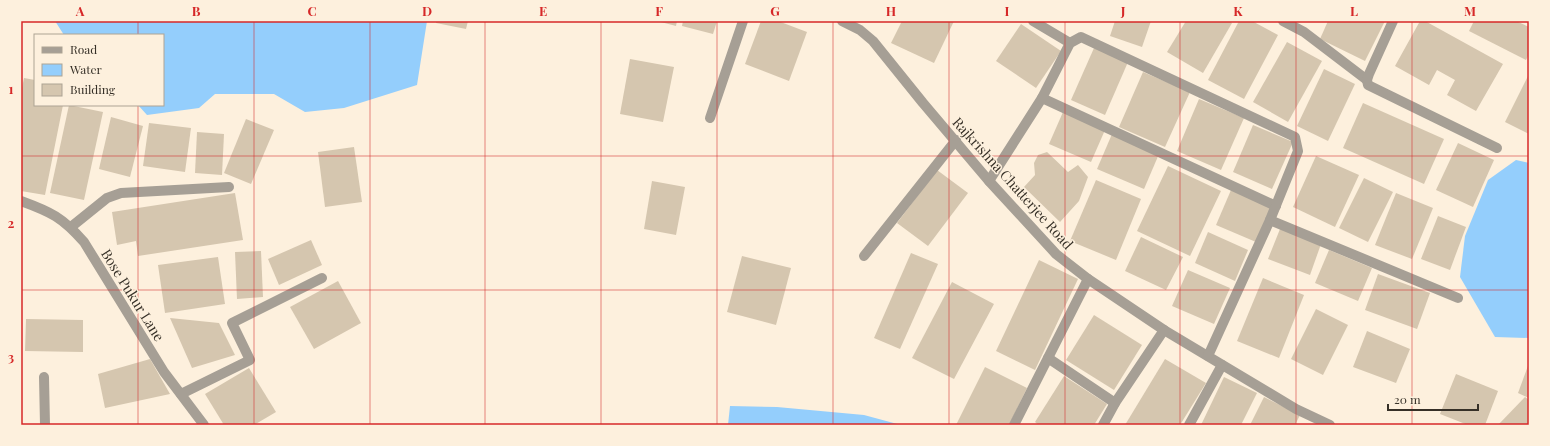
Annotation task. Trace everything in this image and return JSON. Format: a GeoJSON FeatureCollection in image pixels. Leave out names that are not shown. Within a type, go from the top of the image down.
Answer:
{"type":"FeatureCollection","features":[{"type":"Feature","properties":{"kind":"street"},"geometry":{"type":"LineString","coordinates":[[710,118],[743,21]]}},
{"type":"Feature","properties":{"kind":"street","name":"Rajkrishna Chatterjee Road"},"geometry":{"type":"LineString","coordinates":[[842,21],[860,30],[873,41],[989,181],[1056,254],[1088,279],[1164,330],[1323,424]]}},
{"type":"Feature","properties":{"kind":"street"},"geometry":{"type":"LineString","coordinates":[[1034,21],[1070,43]]}},
{"type":"Feature","properties":{"kind":"street"},"geometry":{"type":"LineString","coordinates":[[1283,21],[1304,32],[1367,80],[1368,85],[1497,148]]}},
{"type":"Feature","properties":{"kind":"street"},"geometry":{"type":"LineString","coordinates":[[1367,80],[1393,21]]}},
{"type":"Feature","properties":{"kind":"street"},"geometry":{"type":"LineString","coordinates":[[989,181],[1042,98],[1070,43],[1081,37],[1295,137],[1298,151],[1270,220],[1208,356]]}},
{"type":"Feature","properties":{"kind":"street"},"geometry":{"type":"LineString","coordinates":[[1042,98],[1276,206]]}},
{"type":"Feature","properties":{"kind":"street"},"geometry":{"type":"LineString","coordinates":[[864,256],[956,140]]}},
{"type":"Feature","properties":{"kind":"street"},"geometry":{"type":"LineString","coordinates":[[71,227],[107,198],[121,193],[230,187]]}},
{"type":"Feature","properties":{"kind":"street","name":"Bose Pukur Lane"},"geometry":{"type":"LineString","coordinates":[[21,201],[51,212],[71,227],[84,242],[164,372],[204,425]]}},
{"type":"Feature","properties":{"kind":"street"},"geometry":{"type":"LineString","coordinates":[[1270,220],[1458,298]]}},
{"type":"Feature","properties":{"kind":"street"},"geometry":{"type":"LineString","coordinates":[[181,394],[250,360],[232,323],[322,278]]}},
{"type":"Feature","properties":{"kind":"street"},"geometry":{"type":"LineString","coordinates":[[1014,425],[1088,279]]}},
{"type":"Feature","properties":{"kind":"street"},"geometry":{"type":"LineString","coordinates":[[1103,425],[1115,403],[1164,330]]}},
{"type":"Feature","properties":{"kind":"street"},"geometry":{"type":"LineString","coordinates":[[1048,358],[1115,403]]}},
{"type":"Feature","properties":{"kind":"street"},"geometry":{"type":"LineString","coordinates":[[1189,425],[1222,365]]}},
{"type":"Feature","properties":{"kind":"street"},"geometry":{"type":"LineString","coordinates":[[44,377],[45,425]]}},
{"type":"Feature","properties":{"kind":"water"},"geometry":{"type":"Polygon","coordinates":[[[55,21],[427,21],[417,85],[344,108],[305,112],[274,94],[215,94],[199,108],[147,115],[139,106],[164,106],[164,34],[63,34],[55,21]]]}},
{"type":"Feature","properties":{"kind":"water"},"geometry":{"type":"Polygon","coordinates":[[[1516,160],[1529,163],[1529,338],[1495,337],[1460,277],[1465,236],[1488,180],[1516,160]]]}},
{"type":"Feature","properties":{"kind":"water"},"geometry":{"type":"Polygon","coordinates":[[[730,406],[777,407],[864,415],[901,425],[728,425],[730,406]]]}},
{"type":"Feature","properties":{"kind":"building"},"geometry":{"type":"Polygon","coordinates":[[[436,21],[468,21],[466,29],[436,23],[436,21]]]}},
{"type":"Feature","properties":{"kind":"building"},"geometry":{"type":"Polygon","coordinates":[[[657,21],[677,21],[676,26],[657,21]]]}},
{"type":"Feature","properties":{"kind":"building"},"geometry":{"type":"Polygon","coordinates":[[[683,21],[717,21],[713,34],[682,26],[683,21]]]}},
{"type":"Feature","properties":{"kind":"building"},"geometry":{"type":"Polygon","coordinates":[[[761,21],[778,21],[807,32],[789,81],[745,64],[761,21]]]}},
{"type":"Feature","properties":{"kind":"building"},"geometry":{"type":"Polygon","coordinates":[[[902,21],[954,21],[934,63],[891,43],[902,21]]]}},
{"type":"Feature","properties":{"kind":"building"},"geometry":{"type":"Polygon","coordinates":[[[1115,21],[1151,21],[1142,47],[1110,36],[1115,21]]]}},
{"type":"Feature","properties":{"kind":"building"},"geometry":{"type":"Polygon","coordinates":[[[1186,21],[1229,21],[1232,23],[1203,73],[1167,52],[1186,21]]]}},
{"type":"Feature","properties":{"kind":"building"},"geometry":{"type":"Polygon","coordinates":[[[1239,21],[1252,21],[1278,35],[1244,99],[1208,80],[1239,21]]]}},
{"type":"Feature","properties":{"kind":"building"},"geometry":{"type":"Polygon","coordinates":[[[1328,21],[1385,21],[1365,61],[1320,39],[1328,21]]]}},
{"type":"Feature","properties":{"kind":"building"},"geometry":{"type":"Polygon","coordinates":[[[1420,21],[1425,21],[1503,64],[1476,111],[1447,95],[1455,80],[1437,70],[1429,85],[1395,66],[1420,21]]]}},
{"type":"Feature","properties":{"kind":"building"},"geometry":{"type":"Polygon","coordinates":[[[1474,21],[1516,21],[1529,27],[1529,54],[1526,60],[1469,31],[1474,21]]]}},
{"type":"Feature","properties":{"kind":"building"},"geometry":{"type":"Polygon","coordinates":[[[1021,24],[1061,51],[1036,88],[996,61],[1021,24]]]}},
{"type":"Feature","properties":{"kind":"building"},"geometry":{"type":"Polygon","coordinates":[[[1287,42],[1322,61],[1288,122],[1253,102],[1287,42]]]}},
{"type":"Feature","properties":{"kind":"building"},"geometry":{"type":"Polygon","coordinates":[[[1094,48],[1128,62],[1105,115],[1071,100],[1094,48]]]}},
{"type":"Feature","properties":{"kind":"building"},"geometry":{"type":"Polygon","coordinates":[[[630,59],[674,67],[663,122],[620,114],[630,59]]]}},
{"type":"Feature","properties":{"kind":"building"},"geometry":{"type":"Polygon","coordinates":[[[1324,69],[1355,84],[1328,141],[1297,126],[1324,69]]]}},
{"type":"Feature","properties":{"kind":"building"},"geometry":{"type":"Polygon","coordinates":[[[1143,72],[1190,92],[1165,147],[1119,127],[1143,72]]]}},
{"type":"Feature","properties":{"kind":"building"},"geometry":{"type":"Polygon","coordinates":[[[1529,74],[1529,134],[1505,122],[1529,74]]]}},
{"type":"Feature","properties":{"kind":"building"},"geometry":{"type":"Polygon","coordinates":[[[24,78],[34,80],[34,106],[63,106],[45,195],[21,191],[21,93],[24,78]]]}},
{"type":"Feature","properties":{"kind":"building"},"geometry":{"type":"Polygon","coordinates":[[[1199,99],[1244,118],[1221,170],[1177,151],[1199,99]]]}},
{"type":"Feature","properties":{"kind":"building"},"geometry":{"type":"Polygon","coordinates":[[[1363,103],[1444,139],[1424,184],[1343,148],[1363,103]]]}},
{"type":"Feature","properties":{"kind":"building"},"geometry":{"type":"Polygon","coordinates":[[[69,106],[103,112],[84,200],[50,193],[69,106]]]}},
{"type":"Feature","properties":{"kind":"building"},"geometry":{"type":"Polygon","coordinates":[[[1063,112],[1105,130],[1091,162],[1049,144],[1063,112]]]}},
{"type":"Feature","properties":{"kind":"building"},"geometry":{"type":"Polygon","coordinates":[[[111,117],[143,126],[130,177],[99,169],[111,117]]]}},
{"type":"Feature","properties":{"kind":"building"},"geometry":{"type":"Polygon","coordinates":[[[246,119],[274,130],[251,184],[224,173],[246,119]]]}},
{"type":"Feature","properties":{"kind":"building"},"geometry":{"type":"Polygon","coordinates":[[[149,123],[191,128],[185,172],[143,166],[149,123]]]}},
{"type":"Feature","properties":{"kind":"building"},"geometry":{"type":"Polygon","coordinates":[[[1253,125],[1293,142],[1272,189],[1233,172],[1253,125]]]}},
{"type":"Feature","properties":{"kind":"building"},"geometry":{"type":"Polygon","coordinates":[[[197,132],[224,134],[222,175],[195,173],[197,132]]]}},
{"type":"Feature","properties":{"kind":"building"},"geometry":{"type":"Polygon","coordinates":[[[1112,134],[1159,154],[1144,189],[1097,169],[1112,134]]]}},
{"type":"Feature","properties":{"kind":"building"},"geometry":{"type":"Polygon","coordinates":[[[1458,143],[1494,160],[1473,207],[1436,190],[1458,143]]]}},
{"type":"Feature","properties":{"kind":"building"},"geometry":{"type":"Polygon","coordinates":[[[354,147],[362,202],[325,207],[318,152],[354,147]]]}},
{"type":"Feature","properties":{"kind":"building"},"geometry":{"type":"Polygon","coordinates":[[[1047,152],[1068,172],[1078,165],[1088,177],[1079,201],[1060,222],[1024,187],[1035,175],[1034,163],[1038,155],[1047,152]]]}},
{"type":"Feature","properties":{"kind":"building"},"geometry":{"type":"Polygon","coordinates":[[[1316,156],[1359,175],[1335,227],[1293,207],[1316,156]]]}},
{"type":"Feature","properties":{"kind":"building"},"geometry":{"type":"Polygon","coordinates":[[[1168,166],[1221,191],[1190,256],[1137,231],[1168,166]]]}},
{"type":"Feature","properties":{"kind":"building"},"geometry":{"type":"Polygon","coordinates":[[[937,170],[968,193],[928,246],[897,223],[937,170]]]}},
{"type":"Feature","properties":{"kind":"building"},"geometry":{"type":"Polygon","coordinates":[[[1364,178],[1393,192],[1368,242],[1339,228],[1364,178]]]}},
{"type":"Feature","properties":{"kind":"building"},"geometry":{"type":"Polygon","coordinates":[[[1096,180],[1141,199],[1116,260],[1070,241],[1096,180]]]}},
{"type":"Feature","properties":{"kind":"building"},"geometry":{"type":"Polygon","coordinates":[[[652,181],[685,187],[676,235],[644,229],[652,181]]]}},
{"type":"Feature","properties":{"kind":"building"},"geometry":{"type":"Polygon","coordinates":[[[1231,190],[1271,207],[1256,242],[1216,225],[1231,190]]]}},
{"type":"Feature","properties":{"kind":"building"},"geometry":{"type":"Polygon","coordinates":[[[235,193],[243,240],[138,256],[136,241],[117,245],[112,212],[235,193]]]}},
{"type":"Feature","properties":{"kind":"building"},"geometry":{"type":"Polygon","coordinates":[[[1396,193],[1433,208],[1412,259],[1375,245],[1396,193]]]}},
{"type":"Feature","properties":{"kind":"building"},"geometry":{"type":"Polygon","coordinates":[[[1438,216],[1466,227],[1450,270],[1421,259],[1438,216]]]}},
{"type":"Feature","properties":{"kind":"building"},"geometry":{"type":"Polygon","coordinates":[[[1280,229],[1321,244],[1310,275],[1268,259],[1280,229]]]}},
{"type":"Feature","properties":{"kind":"building"},"geometry":{"type":"Polygon","coordinates":[[[1208,232],[1248,250],[1235,281],[1195,263],[1208,232]]]}},
{"type":"Feature","properties":{"kind":"building"},"geometry":{"type":"Polygon","coordinates":[[[1141,237],[1183,257],[1166,290],[1125,271],[1141,237]]]}},
{"type":"Feature","properties":{"kind":"building"},"geometry":{"type":"Polygon","coordinates":[[[311,240],[322,265],[279,285],[268,259],[311,240]]]}},
{"type":"Feature","properties":{"kind":"building"},"geometry":{"type":"Polygon","coordinates":[[[1329,250],[1372,268],[1358,301],[1315,283],[1329,250]]]}},
{"type":"Feature","properties":{"kind":"building"},"geometry":{"type":"Polygon","coordinates":[[[261,251],[263,297],[237,299],[235,252],[261,251]]]}},
{"type":"Feature","properties":{"kind":"building"},"geometry":{"type":"Polygon","coordinates":[[[911,253],[938,264],[900,349],[874,338],[911,253]]]}},
{"type":"Feature","properties":{"kind":"building"},"geometry":{"type":"Polygon","coordinates":[[[742,256],[791,268],[776,325],[727,312],[742,256]]]}},
{"type":"Feature","properties":{"kind":"building"},"geometry":{"type":"Polygon","coordinates":[[[218,257],[225,304],[165,313],[158,265],[218,257]]]}},
{"type":"Feature","properties":{"kind":"building"},"geometry":{"type":"Polygon","coordinates":[[[1039,260],[1078,279],[1035,370],[996,351],[1039,260]]]}},
{"type":"Feature","properties":{"kind":"building"},"geometry":{"type":"Polygon","coordinates":[[[1188,270],[1230,288],[1214,324],[1172,306],[1188,270]]]}},
{"type":"Feature","properties":{"kind":"building"},"geometry":{"type":"Polygon","coordinates":[[[1378,274],[1430,293],[1417,329],[1365,310],[1378,274]]]}},
{"type":"Feature","properties":{"kind":"building"},"geometry":{"type":"Polygon","coordinates":[[[1263,278],[1304,295],[1279,358],[1237,341],[1263,278]]]}},
{"type":"Feature","properties":{"kind":"building"},"geometry":{"type":"Polygon","coordinates":[[[338,281],[361,323],[314,349],[290,307],[338,281]]]}},
{"type":"Feature","properties":{"kind":"building"},"geometry":{"type":"Polygon","coordinates":[[[952,282],[994,304],[954,379],[912,358],[952,282]]]}},
{"type":"Feature","properties":{"kind":"building"},"geometry":{"type":"Polygon","coordinates":[[[1316,309],[1348,325],[1323,375],[1291,359],[1316,309]]]}},
{"type":"Feature","properties":{"kind":"building"},"geometry":{"type":"Polygon","coordinates":[[[1094,315],[1142,345],[1114,390],[1066,360],[1094,315]]]}},
{"type":"Feature","properties":{"kind":"building"},"geometry":{"type":"Polygon","coordinates":[[[170,318],[219,323],[235,355],[192,368],[170,318]]]}},
{"type":"Feature","properties":{"kind":"building"},"geometry":{"type":"Polygon","coordinates":[[[26,319],[83,320],[83,352],[25,351],[26,319]]]}},
{"type":"Feature","properties":{"kind":"building"},"geometry":{"type":"Polygon","coordinates":[[[1367,331],[1410,349],[1396,383],[1353,367],[1367,331]]]}},
{"type":"Feature","properties":{"kind":"building"},"geometry":{"type":"Polygon","coordinates":[[[150,359],[170,394],[105,408],[98,374],[150,359]]]}},
{"type":"Feature","properties":{"kind":"building"},"geometry":{"type":"Polygon","coordinates":[[[1165,359],[1206,383],[1180,425],[1125,425],[1165,359]]]}},
{"type":"Feature","properties":{"kind":"building"},"geometry":{"type":"Polygon","coordinates":[[[1529,363],[1529,398],[1518,393],[1529,363]]]}},
{"type":"Feature","properties":{"kind":"building"},"geometry":{"type":"Polygon","coordinates":[[[985,367],[1027,388],[1009,425],[956,425],[985,367]]]}},
{"type":"Feature","properties":{"kind":"building"},"geometry":{"type":"Polygon","coordinates":[[[249,368],[276,412],[254,425],[224,425],[205,394],[249,368]]]}},
{"type":"Feature","properties":{"kind":"building"},"geometry":{"type":"Polygon","coordinates":[[[1456,374],[1498,391],[1485,425],[1468,425],[1440,414],[1456,374]]]}},
{"type":"Feature","properties":{"kind":"building"},"geometry":{"type":"Polygon","coordinates":[[[1064,376],[1107,404],[1094,425],[1039,425],[1035,422],[1064,376]]]}},
{"type":"Feature","properties":{"kind":"building"},"geometry":{"type":"Polygon","coordinates":[[[1224,377],[1257,393],[1241,425],[1201,425],[1224,377]]]}},
{"type":"Feature","properties":{"kind":"building"},"geometry":{"type":"Polygon","coordinates":[[[1264,397],[1300,415],[1295,425],[1250,425],[1264,397]]]}},
{"type":"Feature","properties":{"kind":"building"},"geometry":{"type":"Polygon","coordinates":[[[1525,397],[1529,400],[1529,425],[1498,425],[1525,397]]]}}]}
